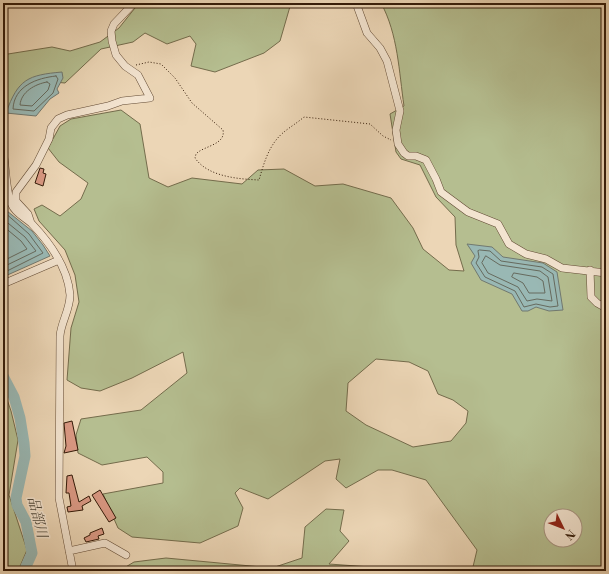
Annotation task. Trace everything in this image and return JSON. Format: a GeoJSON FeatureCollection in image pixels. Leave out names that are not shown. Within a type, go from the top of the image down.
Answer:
{"type":"FeatureCollection","features":[{"type":"Feature","properties":{"kind":"street"},"geometry":{"type":"LineString","coordinates":[[31,224],[28,214],[16,201],[16,192],[36,165],[48,139],[50,128],[58,119],[67,115],[100,108],[122,101],[150,98],[138,75],[126,66],[116,55],[111,31],[114,24],[134,3]]}},
{"type":"Feature","properties":{"kind":"street"},"geometry":{"type":"LineString","coordinates":[[356,3],[367,33],[380,48],[387,61],[400,110],[396,130],[398,144],[408,156],[416,156],[426,160],[441,192],[468,212],[498,224],[509,244],[526,254],[546,259],[562,268],[606,273]]}},
{"type":"Feature","properties":{"kind":"street"},"geometry":{"type":"LineString","coordinates":[[3,151],[12,206],[50,245],[68,280],[70,297],[61,328],[59,498],[73,571]]}},
{"type":"Feature","properties":{"kind":"street"},"geometry":{"type":"LineString","coordinates":[[3,284],[59,260]]}},
{"type":"Feature","properties":{"kind":"street"},"geometry":{"type":"LineString","coordinates":[[590,270],[591,297],[606,308]]}},
{"type":"Feature","properties":{"kind":"street"},"geometry":{"type":"LineString","coordinates":[[69,551],[105,543],[126,555]]}},
{"type":"Feature","properties":{"kind":"path"},"geometry":{"type":"LineString","coordinates":[[126,66],[149,62],[161,64],[175,78],[192,103],[223,130],[224,134],[222,139],[196,154],[196,158],[199,163],[215,173],[247,180],[259,180],[270,149],[284,132],[304,117],[370,124],[383,136],[398,144]]}},
{"type":"Feature","properties":{"kind":"green space"},"geometry":{"type":"Polygon","coordinates":[[[139,3],[291,3],[280,41],[264,53],[215,72],[191,66],[196,44],[190,36],[167,44],[145,33],[133,42],[101,49],[65,83],[43,81],[14,105],[3,110],[3,59],[8,54],[52,47],[70,51],[100,42],[119,28],[139,3]]]}},
{"type":"Feature","properties":{"kind":"green space"},"geometry":{"type":"Polygon","coordinates":[[[381,3],[599,3],[600,6],[606,11],[606,571],[472,571],[477,550],[426,480],[392,470],[378,470],[346,488],[336,479],[340,459],[325,461],[268,499],[240,488],[235,493],[243,508],[238,526],[200,543],[132,537],[118,528],[103,494],[163,483],[163,472],[147,457],[102,465],[78,453],[76,435],[81,419],[141,410],[187,373],[183,352],[132,378],[100,391],[81,388],[67,380],[71,328],[79,302],[75,275],[65,250],[39,221],[34,209],[42,205],[60,216],[81,199],[88,183],[59,162],[48,148],[60,126],[71,119],[121,110],[140,124],[149,178],[168,187],[192,178],[242,184],[258,170],[284,169],[315,186],[343,184],[391,198],[413,228],[423,249],[449,270],[464,271],[456,245],[455,217],[436,197],[420,165],[401,159],[396,152],[390,114],[404,106],[397,53],[391,27],[381,3]],[[376,359],[348,383],[346,411],[366,425],[413,447],[451,441],[466,423],[468,411],[453,400],[438,394],[428,371],[409,362],[376,359]]]}},
{"type":"Feature","properties":{"kind":"green space"},"geometry":{"type":"Polygon","coordinates":[[[3,388],[11,411],[18,440],[9,495],[27,550],[18,571],[3,571],[3,388]]]}},
{"type":"Feature","properties":{"kind":"green space"},"geometry":{"type":"Polygon","coordinates":[[[326,509],[344,510],[340,531],[349,541],[329,564],[384,568],[384,571],[119,571],[134,562],[166,558],[272,568],[302,558],[305,527],[326,509]]]}},
{"type":"Feature","properties":{"kind":"water"},"geometry":{"type":"Polygon","coordinates":[[[62,72],[63,78],[57,89],[59,93],[50,99],[36,116],[6,113],[15,93],[26,81],[41,75],[62,72]]]}},
{"type":"Feature","properties":{"kind":"water"},"geometry":{"type":"Polygon","coordinates":[[[3,199],[7,211],[32,231],[50,256],[3,277],[3,199]]]}},
{"type":"Feature","properties":{"kind":"water"},"geometry":{"type":"Polygon","coordinates":[[[467,244],[492,247],[503,257],[543,263],[557,272],[563,310],[549,311],[536,307],[528,311],[522,311],[512,294],[481,280],[471,263],[475,256],[467,244]]]}},
{"type":"Feature","properties":{"kind":"building"},"geometry":{"type":"Polygon","coordinates":[[[40,168],[44,169],[43,173],[46,174],[43,186],[35,183],[40,168]]]}},
{"type":"Feature","properties":{"kind":"building"},"geometry":{"type":"Polygon","coordinates":[[[72,421],[78,450],[64,453],[66,446],[64,423],[72,421]]]}},
{"type":"Feature","properties":{"kind":"building"},"geometry":{"type":"Polygon","coordinates":[[[72,475],[79,502],[89,496],[91,501],[82,506],[83,510],[68,512],[67,507],[71,506],[69,493],[66,493],[67,476],[72,475]]]}},
{"type":"Feature","properties":{"kind":"building"},"geometry":{"type":"Polygon","coordinates":[[[100,490],[116,518],[109,522],[92,495],[100,490]]]}},
{"type":"Feature","properties":{"kind":"building"},"geometry":{"type":"Polygon","coordinates":[[[102,528],[104,534],[98,536],[99,539],[86,542],[84,538],[90,535],[90,533],[102,528]]]}},
{"type":"Feature","properties":{"kind":"waterway","name":"品部川"},"geometry":{"type":"LineString","coordinates":[[3,376],[14,397],[20,418],[24,443],[25,456],[16,498],[17,505],[26,522],[32,553],[24,571]]}}]}
